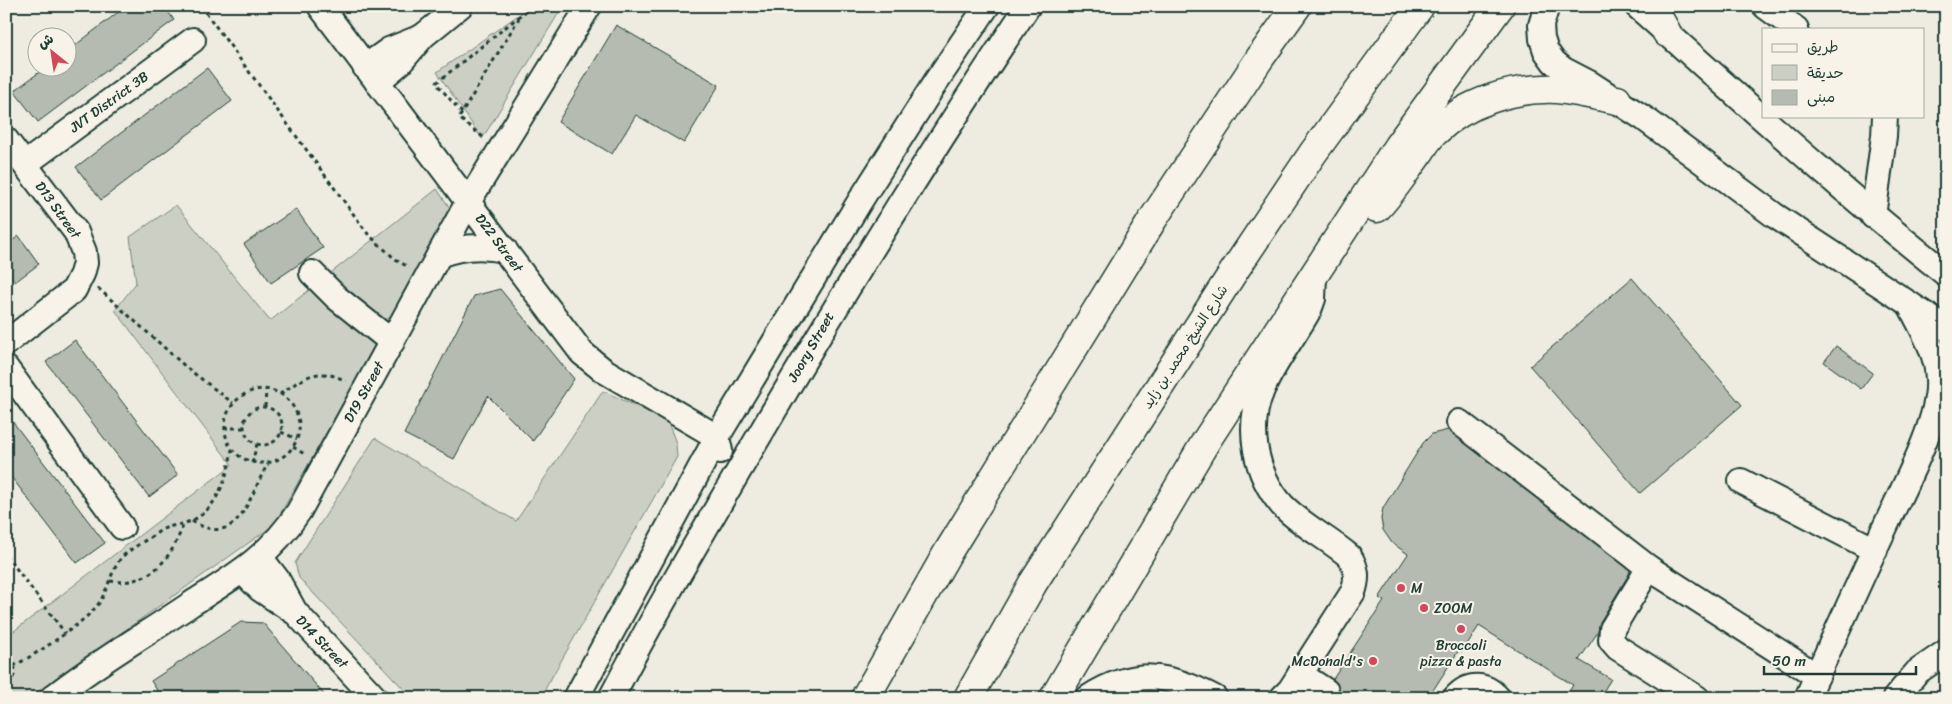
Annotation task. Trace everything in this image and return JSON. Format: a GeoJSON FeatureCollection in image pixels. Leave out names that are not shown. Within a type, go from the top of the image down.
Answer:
{"type":"FeatureCollection","features":[{"type":"Feature","properties":{"kind":"highway"},"geometry":{"type":"LineString","coordinates":[[866,698],[948,552],[1153,219],[1260,58],[1297,6]]}},
{"type":"Feature","properties":{"kind":"highway","name":"شارع الشيخ محمد بن زايد"},"geometry":{"type":"LineString","coordinates":[[968,698],[1033,583],[1242,259],[1313,153],[1420,6]]}},
{"type":"Feature","properties":{"kind":"highway"},"geometry":{"type":"LineString","coordinates":[[1054,698],[1206,441],[1398,146],[1500,6]]}},
{"type":"Feature","properties":{"kind":"highway"},"geometry":{"type":"LineString","coordinates":[[1652,6],[1667,33]]}},
{"type":"Feature","properties":{"kind":"highway"},"geometry":{"type":"LineString","coordinates":[[1345,229],[1368,216],[1378,206],[1434,133],[1451,119],[1470,108],[1491,99],[1535,90],[1572,91],[1617,100]]}},
{"type":"Feature","properties":{"kind":"street","name":"D22 Street"},"geometry":{"type":"LineString","coordinates":[[320,6],[505,250],[568,338],[592,362],[717,437]]}},
{"type":"Feature","properties":{"kind":"street"},"geometry":{"type":"LineString","coordinates":[[371,75],[400,63],[422,36],[460,6]]}},
{"type":"Feature","properties":{"kind":"street","name":"D19 Street"},"geometry":{"type":"LineString","coordinates":[[52,698],[251,564],[280,538],[299,510],[468,202],[588,6]]}},
{"type":"Feature","properties":{"kind":"street"},"geometry":{"type":"LineString","coordinates":[[576,698],[717,437],[860,201],[937,80],[987,6]]}},
{"type":"Feature","properties":{"kind":"street","name":"Joory Street"},"geometry":{"type":"LineString","coordinates":[[611,698],[696,544],[830,315],[963,103],[1028,6]]}},
{"type":"Feature","properties":{"kind":"street"},"geometry":{"type":"LineString","coordinates":[[1547,6],[1541,25],[1542,39],[1546,51],[1554,62],[1564,70],[1617,100],[1774,215],[1946,328]]}},
{"type":"Feature","properties":{"kind":"street"},"geometry":{"type":"LineString","coordinates":[[1638,6],[1808,160],[1873,216],[1946,274]]}},
{"type":"Feature","properties":{"kind":"street"},"geometry":{"type":"LineString","coordinates":[[1765,6],[1795,28]]}},
{"type":"Feature","properties":{"kind":"street","name":"JVT District 3B"},"geometry":{"type":"LineString","coordinates":[[25,164],[193,40]]}},
{"type":"Feature","properties":{"kind":"street"},"geometry":{"type":"LineString","coordinates":[[1873,216],[1885,118]]}},
{"type":"Feature","properties":{"kind":"street","name":"D13 Street"},"geometry":{"type":"LineString","coordinates":[[6,140],[76,232],[84,252],[82,274],[74,290],[68,297],[6,343]]}},
{"type":"Feature","properties":{"kind":"street"},"geometry":{"type":"LineString","coordinates":[[439,255],[472,246],[505,250]]}},
{"type":"Feature","properties":{"kind":"street"},"geometry":{"type":"LineString","coordinates":[[312,273],[337,298],[392,342]]}},
{"type":"Feature","properties":{"kind":"street"},"geometry":{"type":"LineString","coordinates":[[1282,698],[1290,690],[1354,592],[1357,583],[1357,573],[1349,556],[1282,505],[1270,488],[1261,470],[1255,450],[1256,410],[1261,390],[1308,310],[1312,299],[1314,276]]}},
{"type":"Feature","properties":{"kind":"street"},"geometry":{"type":"LineString","coordinates":[[1807,698],[1920,451],[1936,406],[1938,380],[1931,348],[1910,305]]}},
{"type":"Feature","properties":{"kind":"street"},"geometry":{"type":"LineString","coordinates":[[6,368],[122,526]]}},
{"type":"Feature","properties":{"kind":"street"},"geometry":{"type":"LineString","coordinates":[[1920,451],[1946,416]]}},
{"type":"Feature","properties":{"kind":"street"},"geometry":{"type":"LineString","coordinates":[[1459,422],[1649,568],[1817,676]]}},
{"type":"Feature","properties":{"kind":"street"},"geometry":{"type":"LineString","coordinates":[[696,544],[691,529],[692,520],[718,464],[719,446],[717,437]]}},
{"type":"Feature","properties":{"kind":"street"},"geometry":{"type":"LineString","coordinates":[[1742,481],[1874,550]]}},
{"type":"Feature","properties":{"kind":"street","name":"D14 Street"},"geometry":{"type":"LineString","coordinates":[[251,564],[281,585],[296,613],[375,698]]}},
{"type":"Feature","properties":{"kind":"street"},"geometry":{"type":"LineString","coordinates":[[1649,568],[1612,629],[1611,640],[1618,648],[1697,698]]}},
{"type":"Feature","properties":{"kind":"street"},"geometry":{"type":"LineString","coordinates":[[1895,698],[1917,672],[1946,652]]}},
{"type":"Feature","properties":{"kind":"street"},"geometry":{"type":"LineString","coordinates":[[1300,674],[1326,691]]}},
{"type":"Feature","properties":{"kind":"street"},"geometry":{"type":"LineString","coordinates":[[1088,698],[1100,690],[1120,682],[1140,678],[1182,682],[1215,698]]}},
{"type":"Feature","properties":{"kind":"street"},"geometry":{"type":"LineString","coordinates":[[1455,698],[1461,691],[1471,686],[1481,686],[1491,690],[1498,698]]}},
{"type":"Feature","properties":{"kind":"path"},"geometry":{"type":"LineString","coordinates":[[201,6],[368,234],[395,259],[426,278]]}},
{"type":"Feature","properties":{"kind":"path"},"geometry":{"type":"LineString","coordinates":[[462,113],[436,83],[532,6]]}},
{"type":"Feature","properties":{"kind":"path"},"geometry":{"type":"LineString","coordinates":[[505,143],[488,132],[484,138],[459,118],[519,18]]}},
{"type":"Feature","properties":{"kind":"path"},"geometry":{"type":"LineString","coordinates":[[82,274],[187,368],[233,403]]}},
{"type":"Feature","properties":{"kind":"path"},"geometry":{"type":"LineString","coordinates":[[280,394],[303,378],[319,373],[332,375],[365,391]]}},
{"type":"Feature","properties":{"kind":"path"},"geometry":{"type":"LineString","coordinates":[[265,407],[266,390]]}},
{"type":"Feature","properties":{"kind":"path"},"geometry":{"type":"LineString","coordinates":[[266,390],[280,394],[287,399],[296,413],[299,422],[297,439],[286,455],[278,460],[268,463],[252,463],[232,450],[224,428],[225,419],[233,403],[248,392],[266,390]]}},
{"type":"Feature","properties":{"kind":"path"},"geometry":{"type":"LineString","coordinates":[[258,407],[265,407],[276,413],[282,425],[281,432],[277,438],[271,443],[264,445],[250,441],[245,435],[244,421],[252,410],[258,407]]}},
{"type":"Feature","properties":{"kind":"path"},"geometry":{"type":"LineString","coordinates":[[224,428],[244,428]]}},
{"type":"Feature","properties":{"kind":"path"},"geometry":{"type":"LineString","coordinates":[[281,432],[297,439]]}},
{"type":"Feature","properties":{"kind":"path"},"geometry":{"type":"LineString","coordinates":[[252,463],[257,444]]}},
{"type":"Feature","properties":{"kind":"path"},"geometry":{"type":"LineString","coordinates":[[6,669],[16,666],[87,617],[99,605],[122,557],[161,530],[175,524],[192,521],[206,510],[216,497],[225,476],[232,450]]}},
{"type":"Feature","properties":{"kind":"path"},"geometry":{"type":"LineString","coordinates":[[192,521],[205,528],[216,530],[226,528],[235,523],[244,510],[268,463]]}},
{"type":"Feature","properties":{"kind":"path"},"geometry":{"type":"LineString","coordinates":[[110,581],[131,582],[157,567],[173,547],[183,524]]}},
{"type":"Feature","properties":{"kind":"path"},"geometry":{"type":"LineString","coordinates":[[6,555],[65,633]]}},
{"type":"Feature","properties":{"kind":"path"},"geometry":{"type":"LineString","coordinates":[[6,693],[16,666]]}},
{"type":"Feature","properties":{"kind":"green space"},"geometry":{"type":"Polygon","coordinates":[[[531,6],[563,6],[482,139],[437,72],[531,6]]]}},
{"type":"Feature","properties":{"kind":"green space"},"geometry":{"type":"Polygon","coordinates":[[[437,189],[452,211],[274,525],[29,698],[6,698],[6,637],[232,465],[115,310],[136,283],[130,237],[176,205],[270,321],[437,189]]]}},
{"type":"Feature","properties":{"kind":"green space"},"geometry":{"type":"Polygon","coordinates":[[[603,391],[667,420],[676,443],[677,457],[540,698],[412,698],[299,578],[295,563],[375,438],[516,521],[603,391]]]}},
{"type":"Feature","properties":{"kind":"building"},"geometry":{"type":"Polygon","coordinates":[[[126,6],[164,6],[174,20],[38,122],[14,91],[32,78],[78,78],[78,43],[126,6]]]}},
{"type":"Feature","properties":{"kind":"building"},"geometry":{"type":"Polygon","coordinates":[[[616,25],[719,85],[684,143],[636,115],[612,154],[558,122],[616,25]]]}},
{"type":"Feature","properties":{"kind":"building"},"geometry":{"type":"Polygon","coordinates":[[[207,68],[232,101],[101,200],[76,167],[207,68]]]}},
{"type":"Feature","properties":{"kind":"building"},"geometry":{"type":"Polygon","coordinates":[[[296,209],[323,248],[271,283],[244,244],[296,209]]]}},
{"type":"Feature","properties":{"kind":"building"},"geometry":{"type":"Polygon","coordinates":[[[19,236],[39,264],[15,282],[6,269],[6,245],[19,236]]]}},
{"type":"Feature","properties":{"kind":"building"},"geometry":{"type":"Polygon","coordinates":[[[1632,278],[1742,405],[1640,493],[1530,366],[1632,278]]]}},
{"type":"Feature","properties":{"kind":"building"},"geometry":{"type":"Polygon","coordinates":[[[500,289],[574,379],[533,441],[488,396],[454,459],[404,434],[474,296],[500,289]]]}},
{"type":"Feature","properties":{"kind":"building"},"geometry":{"type":"Polygon","coordinates":[[[75,340],[178,475],[149,497],[46,362],[75,340]]]}},
{"type":"Feature","properties":{"kind":"building"},"geometry":{"type":"Polygon","coordinates":[[[1836,346],[1873,373],[1861,389],[1824,362],[1836,346]]]}},
{"type":"Feature","properties":{"kind":"building"},"geometry":{"type":"Polygon","coordinates":[[[6,413],[105,543],[77,563],[6,470],[6,413]]]}},
{"type":"Feature","properties":{"kind":"building"},"geometry":{"type":"Polygon","coordinates":[[[1448,430],[1630,570],[1600,622],[1598,632],[1579,660],[1611,679],[1599,698],[1565,698],[1573,685],[1479,626],[1462,652],[1459,650],[1428,698],[1338,698],[1340,691],[1333,679],[1384,601],[1379,598],[1408,554],[1392,543],[1383,530],[1381,519],[1383,508],[1423,443],[1432,434],[1448,430]]]}},
{"type":"Feature","properties":{"kind":"building"},"geometry":{"type":"Polygon","coordinates":[[[241,622],[263,623],[327,698],[162,698],[151,681],[241,622]]]}},
{"type":"Feature","properties":{"kind":"place","name":"M"},"geometry":{"type":"Point","coordinates":[1401,588]}},
{"type":"Feature","properties":{"kind":"place","name":"ZOOM"},"geometry":{"type":"Point","coordinates":[1424,608]}},
{"type":"Feature","properties":{"kind":"place","name":"Broccoli pizza & pasta"},"geometry":{"type":"Point","coordinates":[1461,629]}},
{"type":"Feature","properties":{"kind":"place","name":"McDonald's"},"geometry":{"type":"Point","coordinates":[1373,661]}}]}
